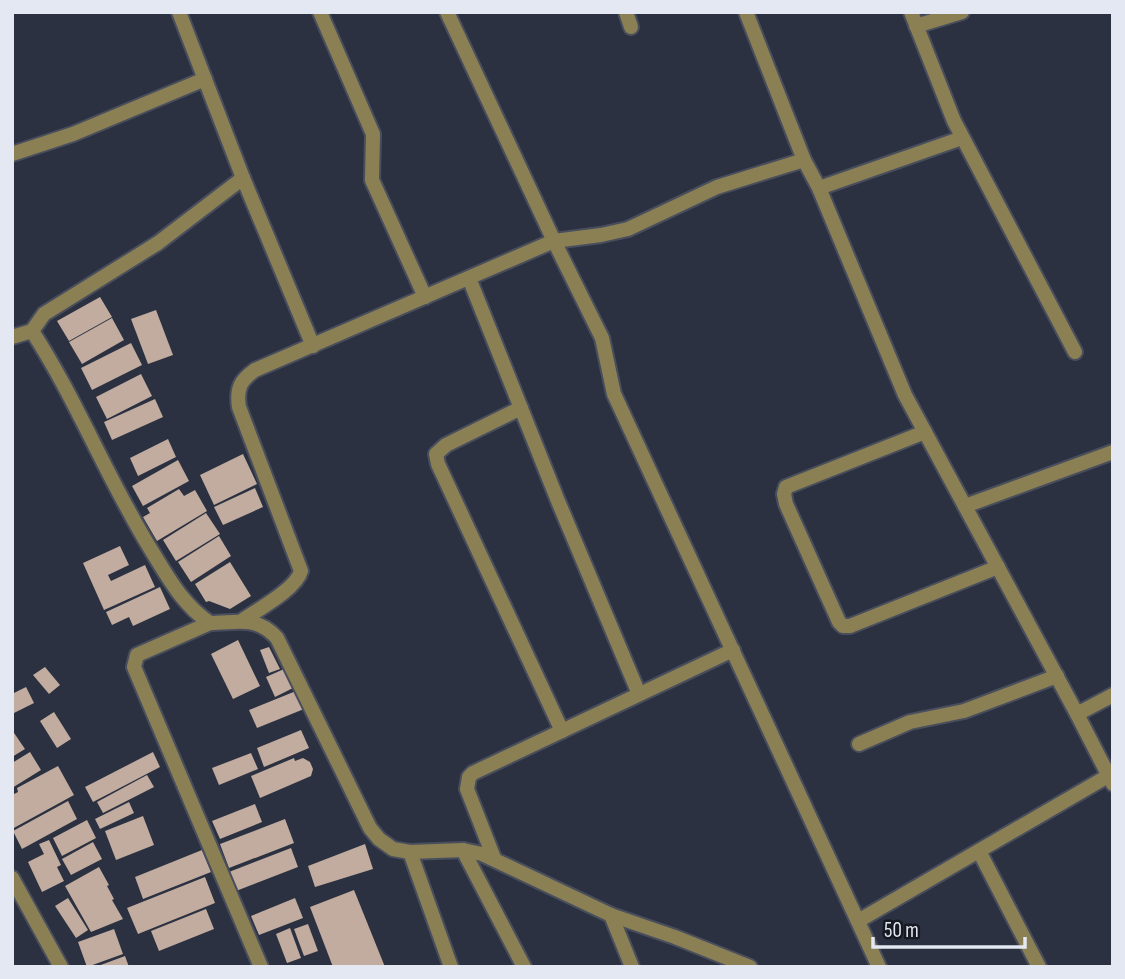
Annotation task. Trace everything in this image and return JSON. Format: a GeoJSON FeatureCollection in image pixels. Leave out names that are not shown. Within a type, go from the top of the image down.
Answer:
{"type":"FeatureCollection","features":[{"type":"Feature","properties":{"kind":"street"},"geometry":{"type":"LineString","coordinates":[[179,12],[243,178],[313,346]]}},
{"type":"Feature","properties":{"kind":"street"},"geometry":{"type":"LineString","coordinates":[[320,12],[373,134],[372,180],[425,297]]}},
{"type":"Feature","properties":{"kind":"street"},"geometry":{"type":"LineString","coordinates":[[447,12],[602,338],[614,394],[879,967]]}},
{"type":"Feature","properties":{"kind":"street"},"geometry":{"type":"LineString","coordinates":[[746,12],[804,160],[819,188],[905,395],[1111,780],[979,851],[858,921]]}},
{"type":"Feature","properties":{"kind":"street"},"geometry":{"type":"LineString","coordinates":[[961,12],[914,19],[962,138],[1075,352]]}},
{"type":"Feature","properties":{"kind":"street"},"geometry":{"type":"LineString","coordinates":[[12,154],[73,134],[205,79]]}},
{"type":"Feature","properties":{"kind":"street"},"geometry":{"type":"LineString","coordinates":[[819,188],[962,138]]}},
{"type":"Feature","properties":{"kind":"street"},"geometry":{"type":"LineString","coordinates":[[243,620],[291,586],[299,578],[301,571],[239,407],[237,394],[240,382],[255,370],[554,241],[628,229],[717,187],[804,160]]}},
{"type":"Feature","properties":{"kind":"street"},"geometry":{"type":"LineString","coordinates":[[12,337],[32,331],[44,314],[158,243],[243,178]]}},
{"type":"Feature","properties":{"kind":"street"},"geometry":{"type":"LineString","coordinates":[[469,278],[639,694]]}},
{"type":"Feature","properties":{"kind":"street"},"geometry":{"type":"LineString","coordinates":[[32,331],[49,357],[107,473],[143,537],[189,608],[210,623]]}},
{"type":"Feature","properties":{"kind":"street"},"geometry":{"type":"LineString","coordinates":[[521,408],[446,445],[436,454],[438,464],[562,731]]}},
{"type":"Feature","properties":{"kind":"street"},"geometry":{"type":"LineString","coordinates":[[925,432],[786,487],[786,504],[838,622],[850,626],[998,567]]}},
{"type":"Feature","properties":{"kind":"street"},"geometry":{"type":"LineString","coordinates":[[965,506],[1113,452]]}},
{"type":"Feature","properties":{"kind":"street"},"geometry":{"type":"LineString","coordinates":[[261,967],[134,667],[137,655],[210,623],[243,620],[257,623],[268,628],[277,638],[370,828],[393,849],[410,852],[463,850],[494,859],[611,915],[750,967]]}},
{"type":"Feature","properties":{"kind":"street"},"geometry":{"type":"LineString","coordinates":[[494,859],[467,789],[469,777],[733,650]]}},
{"type":"Feature","properties":{"kind":"street"},"geometry":{"type":"LineString","coordinates":[[859,744],[911,722],[964,711],[1057,676]]}},
{"type":"Feature","properties":{"kind":"street"},"geometry":{"type":"LineString","coordinates":[[1077,714],[1113,695]]}},
{"type":"Feature","properties":{"kind":"street"},"geometry":{"type":"LineString","coordinates":[[463,850],[524,967]]}},
{"type":"Feature","properties":{"kind":"street"},"geometry":{"type":"LineString","coordinates":[[979,851],[1039,967]]}},
{"type":"Feature","properties":{"kind":"street"},"geometry":{"type":"LineString","coordinates":[[410,852],[451,967]]}},
{"type":"Feature","properties":{"kind":"street"},"geometry":{"type":"LineString","coordinates":[[12,878],[61,967]]}},
{"type":"Feature","properties":{"kind":"street"},"geometry":{"type":"LineString","coordinates":[[611,915],[632,967]]}},
{"type":"Feature","properties":{"kind":"building"},"geometry":{"type":"Polygon","coordinates":[[[100,297],[112,317],[69,341],[57,321],[100,297]]]}},
{"type":"Feature","properties":{"kind":"building"},"geometry":{"type":"Polygon","coordinates":[[[156,310],[173,355],[148,364],[131,319],[156,310]]]}},
{"type":"Feature","properties":{"kind":"building"},"geometry":{"type":"Polygon","coordinates":[[[112,318],[124,340],[82,364],[69,342],[112,318]]]}},
{"type":"Feature","properties":{"kind":"building"},"geometry":{"type":"Polygon","coordinates":[[[131,343],[142,365],[92,390],[81,368],[131,343]]]}},
{"type":"Feature","properties":{"kind":"building"},"geometry":{"type":"Polygon","coordinates":[[[141,374],[152,396],[107,419],[96,397],[141,374]]]}},
{"type":"Feature","properties":{"kind":"building"},"geometry":{"type":"Polygon","coordinates":[[[155,399],[163,417],[112,440],[104,422],[155,399]]]}},
{"type":"Feature","properties":{"kind":"building"},"geometry":{"type":"Polygon","coordinates":[[[168,439],[176,457],[138,476],[130,458],[168,439]]]}},
{"type":"Feature","properties":{"kind":"building"},"geometry":{"type":"Polygon","coordinates":[[[243,454],[257,484],[214,505],[200,475],[243,454]]]}},
{"type":"Feature","properties":{"kind":"building"},"geometry":{"type":"Polygon","coordinates":[[[178,460],[189,481],[143,506],[132,486],[178,460]]]}},
{"type":"Feature","properties":{"kind":"building"},"geometry":{"type":"Polygon","coordinates":[[[255,488],[263,507],[223,525],[214,507],[255,488]]]}},
{"type":"Feature","properties":{"kind":"building"},"geometry":{"type":"Polygon","coordinates":[[[179,489],[184,496],[195,490],[207,511],[157,541],[143,517],[150,513],[147,508],[179,489]]]}},
{"type":"Feature","properties":{"kind":"building"},"geometry":{"type":"Polygon","coordinates":[[[206,513],[220,534],[176,561],[163,540],[206,513]]]}},
{"type":"Feature","properties":{"kind":"building"},"geometry":{"type":"Polygon","coordinates":[[[219,536],[231,556],[191,582],[178,562],[219,536]]]}},
{"type":"Feature","properties":{"kind":"building"},"geometry":{"type":"Polygon","coordinates":[[[120,546],[129,565],[108,575],[111,581],[145,565],[155,587],[104,610],[83,563],[120,546]]]}},
{"type":"Feature","properties":{"kind":"building"},"geometry":{"type":"Polygon","coordinates":[[[230,562],[251,596],[230,609],[206,602],[195,584],[230,562]]]}},
{"type":"Feature","properties":{"kind":"building"},"geometry":{"type":"Polygon","coordinates":[[[160,587],[170,609],[133,626],[129,617],[112,625],[106,612],[160,587]]]}},
{"type":"Feature","properties":{"kind":"building"},"geometry":{"type":"Polygon","coordinates":[[[238,640],[260,686],[233,699],[211,654],[238,640]]]}},
{"type":"Feature","properties":{"kind":"building"},"geometry":{"type":"Polygon","coordinates":[[[269,647],[280,669],[269,673],[260,650],[269,647]]]}},
{"type":"Feature","properties":{"kind":"building"},"geometry":{"type":"Polygon","coordinates":[[[45,667],[60,685],[49,694],[33,675],[45,667]]]}},
{"type":"Feature","properties":{"kind":"building"},"geometry":{"type":"Polygon","coordinates":[[[284,669],[293,688],[275,697],[266,677],[284,669]]]}},
{"type":"Feature","properties":{"kind":"building"},"geometry":{"type":"Polygon","coordinates":[[[26,687],[34,703],[14,713],[12,694],[26,687]]]}},
{"type":"Feature","properties":{"kind":"building"},"geometry":{"type":"Polygon","coordinates":[[[296,691],[304,709],[257,728],[249,710],[296,691]]]}},
{"type":"Feature","properties":{"kind":"building"},"geometry":{"type":"Polygon","coordinates":[[[54,712],[71,739],[57,748],[40,721],[54,712]]]}},
{"type":"Feature","properties":{"kind":"building"},"geometry":{"type":"Polygon","coordinates":[[[12,730],[25,749],[12,757],[12,730]]]}},
{"type":"Feature","properties":{"kind":"building"},"geometry":{"type":"Polygon","coordinates":[[[301,730],[309,748],[264,767],[257,748],[301,730]]]}},
{"type":"Feature","properties":{"kind":"building"},"geometry":{"type":"Polygon","coordinates":[[[30,752],[41,770],[12,788],[12,763],[30,752]]]}},
{"type":"Feature","properties":{"kind":"building"},"geometry":{"type":"Polygon","coordinates":[[[153,752],[160,767],[93,802],[85,787],[153,752]]]}},
{"type":"Feature","properties":{"kind":"building"},"geometry":{"type":"Polygon","coordinates":[[[251,753],[258,769],[219,785],[212,768],[251,753]]]}},
{"type":"Feature","properties":{"kind":"building"},"geometry":{"type":"Polygon","coordinates":[[[294,758],[295,761],[303,758],[310,762],[313,769],[311,776],[260,798],[251,776],[294,758]]]}},
{"type":"Feature","properties":{"kind":"building"},"geometry":{"type":"Polygon","coordinates":[[[58,766],[74,795],[12,829],[12,795],[18,792],[17,788],[58,766]]]}},
{"type":"Feature","properties":{"kind":"building"},"geometry":{"type":"Polygon","coordinates":[[[147,775],[154,787],[103,813],[97,802],[147,775]]]}},
{"type":"Feature","properties":{"kind":"building"},"geometry":{"type":"Polygon","coordinates":[[[68,801],[77,819],[22,849],[13,831],[68,801]]]}},
{"type":"Feature","properties":{"kind":"building"},"geometry":{"type":"Polygon","coordinates":[[[129,802],[134,813],[100,829],[95,819],[129,802]]]}},
{"type":"Feature","properties":{"kind":"building"},"geometry":{"type":"Polygon","coordinates":[[[255,804],[262,822],[220,839],[212,821],[255,804]]]}},
{"type":"Feature","properties":{"kind":"building"},"geometry":{"type":"Polygon","coordinates":[[[143,816],[154,845],[116,860],[105,831],[143,816]]]}},
{"type":"Feature","properties":{"kind":"building"},"geometry":{"type":"Polygon","coordinates":[[[285,819],[294,843],[229,868],[220,844],[285,819]]]}},
{"type":"Feature","properties":{"kind":"building"},"geometry":{"type":"Polygon","coordinates":[[[87,820],[96,838],[62,856],[53,838],[87,820]]]}},
{"type":"Feature","properties":{"kind":"building"},"geometry":{"type":"Polygon","coordinates":[[[49,840],[61,865],[57,867],[64,881],[42,892],[28,862],[44,854],[39,844],[49,840]]]}},
{"type":"Feature","properties":{"kind":"building"},"geometry":{"type":"Polygon","coordinates":[[[93,842],[102,859],[71,875],[62,859],[93,842]]]}},
{"type":"Feature","properties":{"kind":"building"},"geometry":{"type":"Polygon","coordinates":[[[365,844],[373,869],[315,887],[308,866],[365,844]]]}},
{"type":"Feature","properties":{"kind":"building"},"geometry":{"type":"Polygon","coordinates":[[[291,848],[298,867],[236,891],[229,872],[291,848]]]}},
{"type":"Feature","properties":{"kind":"building"},"geometry":{"type":"Polygon","coordinates":[[[202,850],[211,872],[143,899],[135,877],[202,850]]]}},
{"type":"Feature","properties":{"kind":"building"},"geometry":{"type":"Polygon","coordinates":[[[99,867],[123,919],[91,932],[65,886],[99,867]]]}},
{"type":"Feature","properties":{"kind":"building"},"geometry":{"type":"Polygon","coordinates":[[[205,877],[215,903],[138,934],[127,908],[205,877]]]}},
{"type":"Feature","properties":{"kind":"building"},"geometry":{"type":"Polygon","coordinates":[[[354,890],[385,967],[333,967],[310,907],[354,890]]]}},
{"type":"Feature","properties":{"kind":"building"},"geometry":{"type":"Polygon","coordinates":[[[68,898],[88,930],[76,938],[55,906],[68,898]]]}},
{"type":"Feature","properties":{"kind":"building"},"geometry":{"type":"Polygon","coordinates":[[[295,898],[303,918],[259,935],[251,916],[295,898]]]}},
{"type":"Feature","properties":{"kind":"building"},"geometry":{"type":"Polygon","coordinates":[[[206,909],[214,929],[159,951],[151,931],[206,909]]]}},
{"type":"Feature","properties":{"kind":"building"},"geometry":{"type":"Polygon","coordinates":[[[308,924],[318,951],[304,956],[294,929],[308,924]]]}},
{"type":"Feature","properties":{"kind":"building"},"geometry":{"type":"Polygon","coordinates":[[[290,928],[301,958],[287,963],[276,934],[290,928]]]}},
{"type":"Feature","properties":{"kind":"building"},"geometry":{"type":"Polygon","coordinates":[[[114,929],[123,954],[87,967],[78,942],[114,929]]]}},
{"type":"Feature","properties":{"kind":"building"},"geometry":{"type":"Polygon","coordinates":[[[125,956],[129,967],[98,967],[98,966],[125,956]]]}}]}
